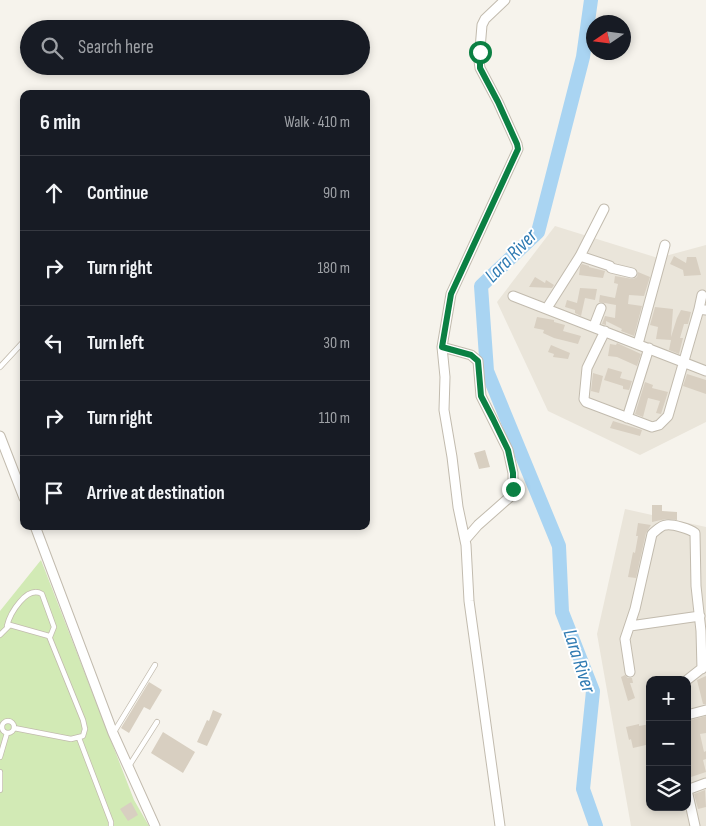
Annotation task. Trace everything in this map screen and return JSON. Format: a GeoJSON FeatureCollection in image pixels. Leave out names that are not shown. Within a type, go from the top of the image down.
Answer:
{"type":"FeatureCollection","features":[{"type":"Feature","properties":{"kind":"street"},"geometry":{"type":"LineString","coordinates":[[500,826],[469,601],[465,540],[458,507],[444,410],[445,376],[442,347],[451,294],[518,149],[498,102],[480,68],[479,61],[482,25],[485,19],[505,0]]}},
{"type":"Feature","properties":{"kind":"street"},"geometry":{"type":"LineString","coordinates":[[547,308],[580,256],[604,208]]}},
{"type":"Feature","properties":{"kind":"street"},"geometry":{"type":"LineString","coordinates":[[638,344],[665,245]]}},
{"type":"Feature","properties":{"kind":"street"},"geometry":{"type":"LineString","coordinates":[[580,256],[606,264],[611,268],[632,273]]}},
{"type":"Feature","properties":{"kind":"street"},"geometry":{"type":"LineString","coordinates":[[605,331],[586,368],[584,399],[586,402],[652,427],[664,421],[668,416],[684,357],[702,309],[702,295]]}},
{"type":"Feature","properties":{"kind":"street"},"geometry":{"type":"LineString","coordinates":[[513,296],[706,371]]}},
{"type":"Feature","properties":{"kind":"street"},"geometry":{"type":"LineString","coordinates":[[594,326],[601,308]]}},
{"type":"Feature","properties":{"kind":"street"},"geometry":{"type":"LineString","coordinates":[[442,347],[471,355],[478,361],[481,396],[508,450],[513,473],[511,496],[478,524],[465,540]]}},
{"type":"Feature","properties":{"kind":"street"},"geometry":{"type":"LineString","coordinates":[[627,418],[649,348]]}},
{"type":"Feature","properties":{"kind":"street"},"geometry":{"type":"LineString","coordinates":[[0,436],[20,488]]}},
{"type":"Feature","properties":{"kind":"street"},"geometry":{"type":"LineString","coordinates":[[630,672],[625,643],[647,562],[652,534],[657,529],[666,525],[690,529],[695,533],[701,591],[700,616],[704,667],[691,677]]}},
{"type":"Feature","properties":{"kind":"street"},"geometry":{"type":"LineString","coordinates":[[37,530],[113,733],[155,826]]}},
{"type":"Feature","properties":{"kind":"street"},"geometry":{"type":"LineString","coordinates":[[630,626],[700,616]]}},
{"type":"Feature","properties":{"kind":"street"},"geometry":{"type":"LineString","coordinates":[[691,714],[706,710]]}},
{"type":"Feature","properties":{"kind":"street"},"geometry":{"type":"LineString","coordinates":[[691,789],[706,783]]}},
{"type":"Feature","properties":{"kind":"street"},"geometry":{"type":"LineString","coordinates":[[691,808],[695,826]]}},
{"type":"Feature","properties":{"kind":"lane"},"geometry":{"type":"LineString","coordinates":[[0,367],[20,345]]}},
{"type":"Feature","properties":{"kind":"lane"},"geometry":{"type":"LineString","coordinates":[[0,635],[7,626],[9,618],[26,595],[32,592],[42,594],[54,628],[50,637],[83,720],[84,733],[79,738],[66,738],[14,728]]}},
{"type":"Feature","properties":{"kind":"lane"},"geometry":{"type":"LineString","coordinates":[[7,626],[19,627],[50,637]]}},
{"type":"Feature","properties":{"kind":"lane"},"geometry":{"type":"LineString","coordinates":[[113,733],[155,665]]}},
{"type":"Feature","properties":{"kind":"lane"},"geometry":{"type":"LineString","coordinates":[[7,733],[2,729],[1,725],[8,721],[11,722],[14,728]]}},
{"type":"Feature","properties":{"kind":"lane"},"geometry":{"type":"LineString","coordinates":[[128,768],[157,722]]}},
{"type":"Feature","properties":{"kind":"lane"},"geometry":{"type":"LineString","coordinates":[[7,733],[13,731],[14,728]]}},
{"type":"Feature","properties":{"kind":"lane"},"geometry":{"type":"LineString","coordinates":[[0,757],[7,733]]}},
{"type":"Feature","properties":{"kind":"lane"},"geometry":{"type":"LineString","coordinates":[[79,738],[111,826]]}},
{"type":"Feature","properties":{"kind":"lane"},"geometry":{"type":"LineString","coordinates":[[0,772],[0,790]]}},
{"type":"Feature","properties":{"kind":"shaded area"},"geometry":{"type":"Polygon","coordinates":[[[555,226],[658,258],[706,245],[706,422],[640,455],[548,411],[497,302],[555,226]]]}},
{"type":"Feature","properties":{"kind":"shaded area"},"geometry":{"type":"Polygon","coordinates":[[[625,509],[706,527],[706,826],[631,826],[597,634],[625,509]]]}},
{"type":"Feature","properties":{"kind":"green space"},"geometry":{"type":"Polygon","coordinates":[[[41,560],[134,800],[149,826],[0,826],[0,611],[41,560]]]}},
{"type":"Feature","properties":{"kind":"building"},"geometry":{"type":"Polygon","coordinates":[[[674,256],[686,263],[687,257],[696,257],[701,275],[684,276],[683,270],[670,264],[674,256]]]}},
{"type":"Feature","properties":{"kind":"building"},"geometry":{"type":"Polygon","coordinates":[[[582,264],[605,271],[603,278],[579,275],[582,264]]]}},
{"type":"Feature","properties":{"kind":"building"},"geometry":{"type":"Polygon","coordinates":[[[638,272],[650,277],[644,296],[629,295],[628,304],[642,306],[634,336],[621,331],[622,329],[606,321],[606,325],[602,324],[605,316],[615,318],[616,305],[599,302],[600,295],[615,298],[618,284],[614,283],[615,276],[633,279],[637,277],[638,272]]]}},
{"type":"Feature","properties":{"kind":"building"},"geometry":{"type":"Polygon","coordinates":[[[535,277],[545,283],[546,280],[554,285],[552,288],[529,287],[535,277]]]}},
{"type":"Feature","properties":{"kind":"building"},"geometry":{"type":"Polygon","coordinates":[[[580,288],[597,289],[595,300],[585,298],[581,316],[575,313],[575,310],[565,307],[567,300],[577,303],[580,288]]]}},
{"type":"Feature","properties":{"kind":"building"},"geometry":{"type":"Polygon","coordinates":[[[655,307],[673,309],[671,337],[681,310],[691,312],[688,324],[684,324],[680,338],[683,338],[679,354],[669,350],[671,340],[656,339],[658,327],[650,325],[655,307]]]}},
{"type":"Feature","properties":{"kind":"building"},"geometry":{"type":"Polygon","coordinates":[[[537,317],[554,320],[554,322],[565,325],[563,331],[581,336],[578,344],[554,338],[543,333],[544,330],[534,328],[537,317]]]}},
{"type":"Feature","properties":{"kind":"building"},"geometry":{"type":"Polygon","coordinates":[[[617,343],[641,354],[637,366],[617,357],[608,356],[610,344],[616,345],[617,343]]]}},
{"type":"Feature","properties":{"kind":"building"},"geometry":{"type":"Polygon","coordinates":[[[551,345],[570,353],[568,359],[553,357],[554,354],[548,352],[551,345]]]}},
{"type":"Feature","properties":{"kind":"building"},"geometry":{"type":"Polygon","coordinates":[[[608,368],[622,372],[620,378],[632,381],[629,390],[604,380],[608,368]]]}},
{"type":"Feature","properties":{"kind":"building"},"geometry":{"type":"Polygon","coordinates":[[[593,373],[603,376],[599,393],[591,391],[593,373]]]}},
{"type":"Feature","properties":{"kind":"building"},"geometry":{"type":"Polygon","coordinates":[[[687,374],[706,380],[706,394],[683,386],[687,374]]]}},
{"type":"Feature","properties":{"kind":"building"},"geometry":{"type":"Polygon","coordinates":[[[645,382],[653,385],[652,388],[668,392],[661,414],[656,413],[660,401],[648,398],[643,417],[635,414],[645,382]]]}},
{"type":"Feature","properties":{"kind":"building"},"geometry":{"type":"Polygon","coordinates":[[[613,421],[642,430],[640,436],[610,428],[613,421]]]}},
{"type":"Feature","properties":{"kind":"building"},"geometry":{"type":"Polygon","coordinates":[[[485,450],[490,467],[479,469],[474,453],[485,450]]]}},
{"type":"Feature","properties":{"kind":"building"},"geometry":{"type":"Polygon","coordinates":[[[652,505],[662,505],[662,511],[677,512],[677,520],[666,519],[652,522],[652,505]]]}},
{"type":"Feature","properties":{"kind":"building"},"geometry":{"type":"Polygon","coordinates":[[[638,523],[651,525],[646,533],[636,578],[628,577],[633,552],[635,553],[638,523]]]}},
{"type":"Feature","properties":{"kind":"building"},"geometry":{"type":"Polygon","coordinates":[[[625,675],[628,678],[632,678],[633,683],[630,683],[635,698],[628,701],[621,677],[625,675]]]}},
{"type":"Feature","properties":{"kind":"building"},"geometry":{"type":"Polygon","coordinates":[[[706,676],[706,704],[703,704],[697,680],[706,676]]]}},
{"type":"Feature","properties":{"kind":"building"},"geometry":{"type":"Polygon","coordinates":[[[149,682],[162,690],[150,710],[144,707],[129,733],[121,728],[149,682]]]}},
{"type":"Feature","properties":{"kind":"building"},"geometry":{"type":"Polygon","coordinates":[[[213,710],[222,714],[207,746],[197,742],[213,710]]]}},
{"type":"Feature","properties":{"kind":"building"},"geometry":{"type":"Polygon","coordinates":[[[706,716],[706,733],[700,734],[704,752],[706,751],[706,759],[703,760],[706,772],[691,777],[691,721],[706,716]]]}},
{"type":"Feature","properties":{"kind":"building"},"geometry":{"type":"Polygon","coordinates":[[[639,724],[639,726],[646,725],[646,745],[633,748],[626,727],[639,724]]]}},
{"type":"Feature","properties":{"kind":"building"},"geometry":{"type":"Polygon","coordinates":[[[163,732],[195,752],[183,773],[151,753],[163,732]]]}},
{"type":"Feature","properties":{"kind":"building"},"geometry":{"type":"Polygon","coordinates":[[[705,790],[706,807],[698,809],[694,794],[705,790]]]}},
{"type":"Feature","properties":{"kind":"building"},"geometry":{"type":"Polygon","coordinates":[[[131,802],[138,815],[128,821],[120,809],[131,802]]]}},
{"type":"Feature","properties":{"kind":"waterway","name":"Lara River"},"geometry":{"type":"LineString","coordinates":[[591,0],[583,57],[538,232],[481,286],[487,371],[559,546],[562,612],[593,691],[583,789],[596,826]]}},
{"type":"Feature","properties":{"kind":"route"},"geometry":{"type":"LineString","coordinates":[[480,52],[480,68],[498,102],[518,149],[451,294],[442,347],[471,355],[478,361],[479,389],[508,450],[513,473],[513,489]]}}]}
